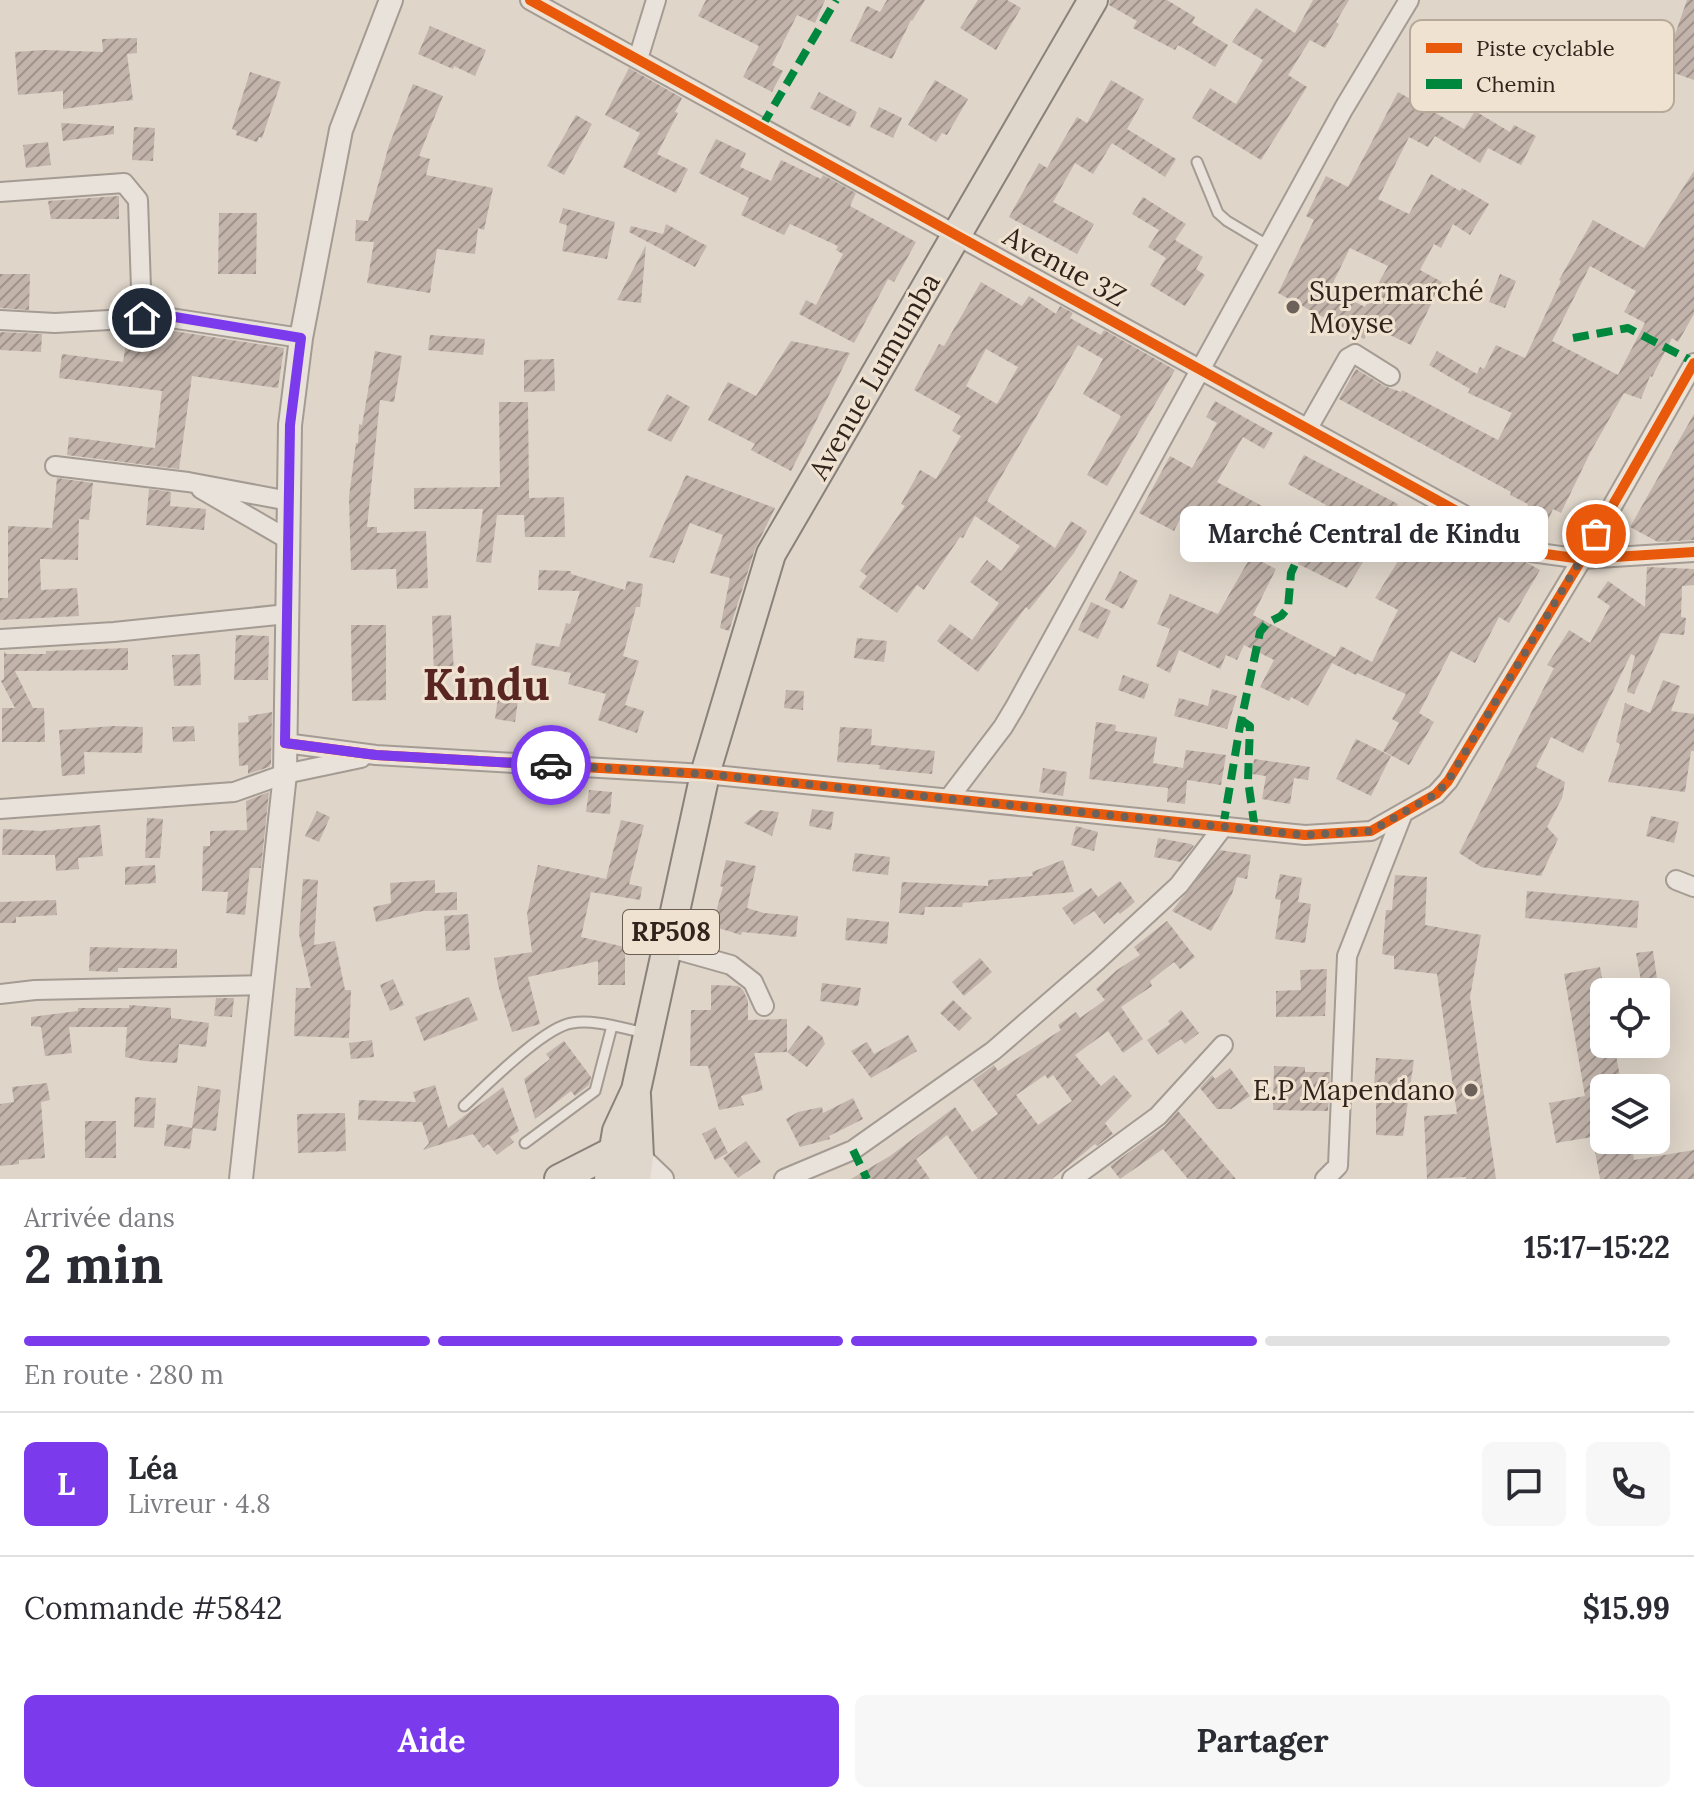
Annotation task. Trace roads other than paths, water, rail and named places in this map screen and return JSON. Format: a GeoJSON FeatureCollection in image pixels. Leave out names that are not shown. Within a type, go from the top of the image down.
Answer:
{"type":"FeatureCollection","features":[{"type":"Feature","properties":{"kind":"main road","name":"Avenue Lumumba"},"geometry":{"type":"LineString","coordinates":[[705,774],[771,554],[1086,5]]}},
{"type":"Feature","properties":{"kind":"main road","name":"RP508"},"geometry":{"type":"LineString","coordinates":[[624,1167],[617,1131],[636,1090],[705,774]]}},
{"type":"Feature","properties":{"kind":"main road"},"geometry":{"type":"LineString","coordinates":[[559,1179],[624,1167]]}},
{"type":"Feature","properties":{"kind":"street"},"geometry":{"type":"LineString","coordinates":[[241,1179],[285,774],[290,425],[301,338],[341,130],[391,0]]}},
{"type":"Feature","properties":{"kind":"street","name":"Avenue 3Z"},"geometry":{"type":"LineString","coordinates":[[530,0],[1531,552],[1582,559],[1694,552]]}},
{"type":"Feature","properties":{"kind":"street"},"geometry":{"type":"LineString","coordinates":[[638,59],[656,0]]}},
{"type":"Feature","properties":{"kind":"street"},"geometry":{"type":"LineString","coordinates":[[949,798],[1015,707],[1344,108],[1409,0]]}},
{"type":"Feature","properties":{"kind":"street"},"geometry":{"type":"LineString","coordinates":[[0,192],[124,183],[138,200],[142,318]]}},
{"type":"Feature","properties":{"kind":"street"},"geometry":{"type":"LineString","coordinates":[[0,320],[55,323],[175,317],[301,338]]}},
{"type":"Feature","properties":{"kind":"street"},"geometry":{"type":"LineString","coordinates":[[1308,428],[1348,358],[1355,354],[1390,376]]}},
{"type":"Feature","properties":{"kind":"street"},"geometry":{"type":"LineString","coordinates":[[285,743],[376,755],[705,774],[1305,835],[1371,831],[1436,794],[1448,781],[1582,559],[1694,363]]}},
{"type":"Feature","properties":{"kind":"street"},"geometry":{"type":"LineString","coordinates":[[55,466],[188,482],[289,501]]}},
{"type":"Feature","properties":{"kind":"street"},"geometry":{"type":"LineString","coordinates":[[188,482],[289,540]]}},
{"type":"Feature","properties":{"kind":"street"},"geometry":{"type":"LineString","coordinates":[[0,639],[114,632],[287,614]]}},
{"type":"Feature","properties":{"kind":"street"},"geometry":{"type":"LineString","coordinates":[[0,809],[234,792],[285,774],[376,755]]}},
{"type":"Feature","properties":{"kind":"street"},"geometry":{"type":"LineString","coordinates":[[1325,1179],[1338,1166],[1347,956],[1403,813]]}},
{"type":"Feature","properties":{"kind":"street"},"geometry":{"type":"LineString","coordinates":[[784,1179],[853,1150],[993,1051],[1179,885],[1223,827]]}},
{"type":"Feature","properties":{"kind":"street"},"geometry":{"type":"LineString","coordinates":[[1676,880],[1694,887]]}},
{"type":"Feature","properties":{"kind":"street"},"geometry":{"type":"LineString","coordinates":[[667,947],[731,965],[753,982],[764,1006]]}},
{"type":"Feature","properties":{"kind":"street"},"geometry":{"type":"LineString","coordinates":[[0,994],[35,990],[262,985]]}},
{"type":"Feature","properties":{"kind":"street"},"geometry":{"type":"LineString","coordinates":[[1072,1179],[1158,1116],[1223,1045]]}},
{"type":"Feature","properties":{"kind":"street"},"geometry":{"type":"LineString","coordinates":[[624,1167],[662,1179]]}},
{"type":"Feature","properties":{"kind":"lane"},"geometry":{"type":"LineString","coordinates":[[1197,162],[1218,213],[1269,246]]}},
{"type":"Feature","properties":{"kind":"lane"},"geometry":{"type":"LineString","coordinates":[[464,1106],[544,1036],[556,1030],[577,1022],[649,1033]]}},
{"type":"Feature","properties":{"kind":"lane"},"geometry":{"type":"LineString","coordinates":[[525,1143],[595,1091],[612,1026]]}},
{"type":"Feature","properties":{"kind":"place","name":"Supermarché Moyse"},"geometry":{"type":"Point","coordinates":[1293,307]}},
{"type":"Feature","properties":{"kind":"place","name":"Marché Central de Kindu"},"geometry":{"type":"Point","coordinates":[1596,534]}},
{"type":"Feature","properties":{"kind":"place","name":"E.P Mapendano"},"geometry":{"type":"Point","coordinates":[1471,1090]}},
{"type":"Feature","properties":{"kind":"district","name":"Kindu"},"geometry":{"type":"Point","coordinates":[486,685]}}]}
